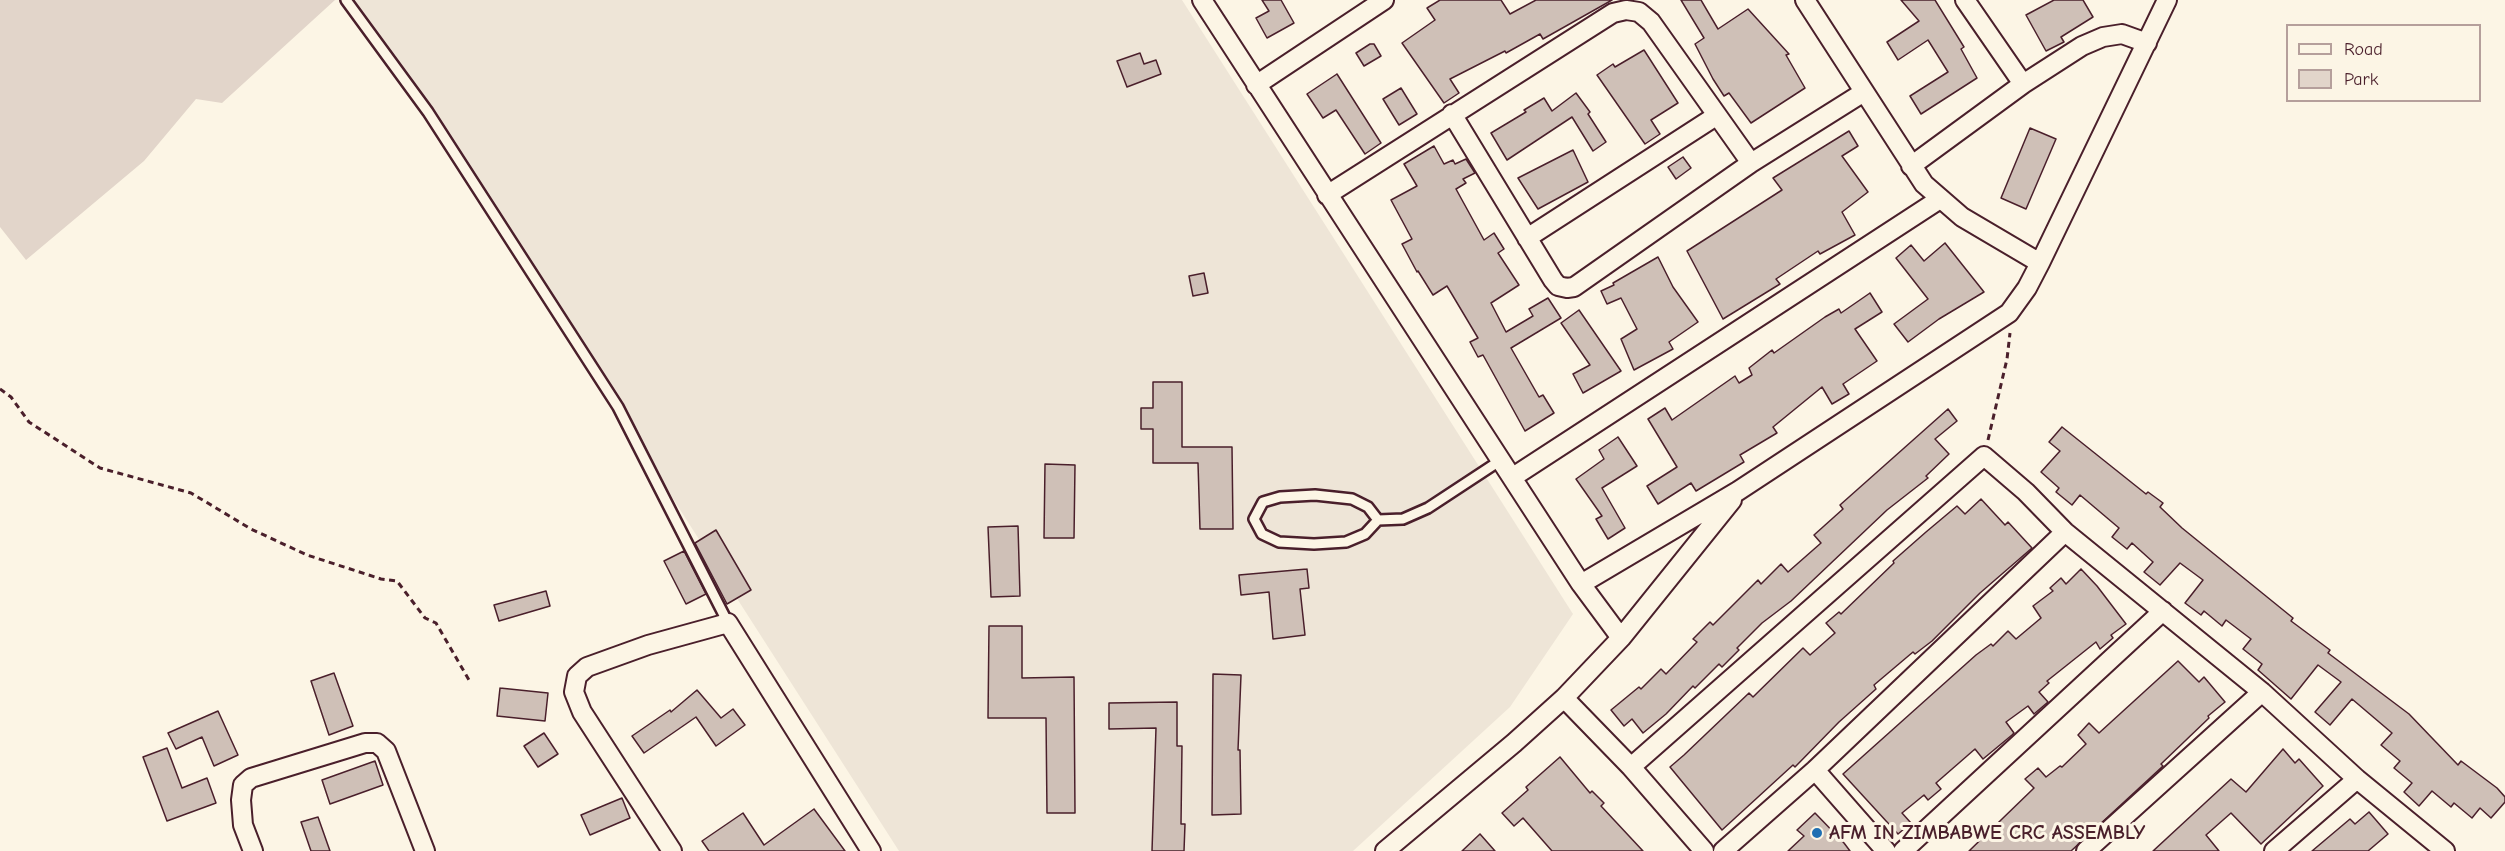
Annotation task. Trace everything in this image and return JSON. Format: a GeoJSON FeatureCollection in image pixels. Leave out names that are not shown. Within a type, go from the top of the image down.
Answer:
{"type":"FeatureCollection","features":[{"type":"Feature","properties":{"kind":"street"},"geometry":{"type":"LineString","coordinates":[[1202,0],[1581,584],[1621,638]]}},
{"type":"Feature","properties":{"kind":"street"},"geometry":{"type":"LineString","coordinates":[[1256,85],[1384,0]]}},
{"type":"Feature","properties":{"kind":"street"},"geometry":{"type":"LineString","coordinates":[[1804,0],[1924,184],[1962,217],[2040,263]]}},
{"type":"Feature","properties":{"kind":"street"},"geometry":{"type":"LineString","coordinates":[[1965,0],[2023,84]]}},
{"type":"Feature","properties":{"kind":"street"},"geometry":{"type":"LineString","coordinates":[[1581,584],[1738,491],[2009,313],[2027,288],[2040,263],[2168,0]]}},
{"type":"Feature","properties":{"kind":"street"},"geometry":{"type":"LineString","coordinates":[[1327,195],[1613,13],[1626,10],[1640,12],[1651,22],[1751,163]]}},
{"type":"Feature","properties":{"kind":"street"},"geometry":{"type":"LineString","coordinates":[[1911,166],[2023,84],[2082,46],[2103,37],[2122,34],[2147,42]]}},
{"type":"Feature","properties":{"kind":"street"},"geometry":{"type":"LineString","coordinates":[[1452,114],[1558,285],[1574,287],[1751,163],[1864,92]]}},
{"type":"Feature","properties":{"kind":"street"},"geometry":{"type":"LineString","coordinates":[[1527,238],[1716,116]]}},
{"type":"Feature","properties":{"kind":"street"},"geometry":{"type":"LineString","coordinates":[[1513,477],[1940,199]]}},
{"type":"Feature","properties":{"kind":"street"},"geometry":{"type":"LineString","coordinates":[[1631,767],[1984,456],[2026,492],[2065,532],[2262,692],[2357,779],[2445,851]]}},
{"type":"Feature","properties":{"kind":"street"},"geometry":{"type":"LineString","coordinates":[[1385,851],[1564,698],[1621,638],[1738,491]]}},
{"type":"Feature","properties":{"kind":"street"},"geometry":{"type":"LineString","coordinates":[[1723,851],[1815,770],[2065,532]]}},
{"type":"Feature","properties":{"kind":"street"},"geometry":{"type":"LineString","coordinates":[[1903,851],[2163,611]]}},
{"type":"Feature","properties":{"kind":"street"},"geometry":{"type":"LineString","coordinates":[[672,851],[582,711],[574,692],[577,676],[587,667],[648,645],[728,622],[871,851]]}},
{"type":"Feature","properties":{"kind":"street"},"geometry":{"type":"LineString","coordinates":[[2086,851],[2262,692]]}},
{"type":"Feature","properties":{"kind":"street"},"geometry":{"type":"LineString","coordinates":[[1564,698],[1631,767],[1704,851]]}},
{"type":"Feature","properties":{"kind":"street"},"geometry":{"type":"LineString","coordinates":[[253,851],[243,825],[241,800],[243,785],[251,778],[365,743],[376,743],[386,751],[425,851]]}},
{"type":"Feature","properties":{"kind":"street"},"geometry":{"type":"LineString","coordinates":[[1815,770],[1886,851]]}},
{"type":"Feature","properties":{"kind":"street"},"geometry":{"type":"LineString","coordinates":[[2274,851],[2357,779]]}},
{"type":"Feature","properties":{"kind":"lane"},"geometry":{"type":"LineString","coordinates":[[346,0],[428,112],[618,407],[728,622]]}},
{"type":"Feature","properties":{"kind":"lane"},"geometry":{"type":"LineString","coordinates":[[1378,520],[1368,507],[1352,500],[1315,495],[1280,497],[1263,502],[1254,519],[1262,534],[1279,542],[1314,544],[1346,542],[1365,534],[1378,520],[1403,519],[1428,508],[1501,460]]}},
{"type":"Feature","properties":{"kind":"path"},"geometry":{"type":"LineString","coordinates":[[1984,456],[2007,360],[2010,340],[2009,313]]}},
{"type":"Feature","properties":{"kind":"path"},"geometry":{"type":"LineString","coordinates":[[0,389],[11,397],[29,422],[100,468],[191,494],[251,529],[307,555],[362,573],[397,581],[425,618],[436,624],[469,680]]}},
{"type":"Feature","properties":{"kind":"shaded area"},"geometry":{"type":"Polygon","coordinates":[[[353,0],[1182,0],[1573,614],[1510,707],[1353,851],[899,851],[353,0]]]}},
{"type":"Feature","properties":{"kind":"green space"},"geometry":{"type":"Polygon","coordinates":[[[0,0],[335,0],[222,103],[196,99],[144,161],[26,260],[0,227],[0,0]]]}},
{"type":"Feature","properties":{"kind":"building"},"geometry":{"type":"Polygon","coordinates":[[[1262,0],[1281,0],[1294,23],[1267,38],[1256,18],[1269,11],[1262,0]]]}},
{"type":"Feature","properties":{"kind":"building"},"geometry":{"type":"Polygon","coordinates":[[[1440,0],[1501,0],[1510,14],[1536,0],[1612,0],[1543,39],[1540,34],[1450,79],[1459,93],[1444,103],[1402,43],[1435,20],[1427,8],[1440,0]]]}},
{"type":"Feature","properties":{"kind":"building"},"geometry":{"type":"Polygon","coordinates":[[[1681,0],[1701,0],[1718,29],[1748,9],[1789,54],[1786,55],[1805,88],[1751,123],[1729,93],[1724,96],[1713,79],[1695,44],[1704,38],[1681,0]]]}},
{"type":"Feature","properties":{"kind":"building"},"geometry":{"type":"Polygon","coordinates":[[[1901,0],[1935,0],[1964,47],[1961,49],[1977,78],[1921,114],[1910,96],[1948,72],[1928,40],[1898,60],[1887,42],[1919,21],[1901,0]]]}},
{"type":"Feature","properties":{"kind":"building"},"geometry":{"type":"Polygon","coordinates":[[[2054,0],[2083,0],[2093,17],[2061,37],[2064,42],[2046,51],[2026,15],[2054,0]]]}},
{"type":"Feature","properties":{"kind":"building"},"geometry":{"type":"Polygon","coordinates":[[[1374,44],[1381,56],[1364,66],[1356,53],[1374,44]]]}},
{"type":"Feature","properties":{"kind":"building"},"geometry":{"type":"Polygon","coordinates":[[[1644,50],[1678,103],[1651,120],[1660,134],[1645,144],[1597,75],[1613,64],[1615,67],[1644,50]]]}},
{"type":"Feature","properties":{"kind":"building"},"geometry":{"type":"Polygon","coordinates":[[[1140,53],[1144,64],[1156,60],[1161,74],[1127,87],[1117,61],[1140,53]]]}},
{"type":"Feature","properties":{"kind":"building"},"geometry":{"type":"Polygon","coordinates":[[[1337,74],[1381,143],[1365,154],[1336,110],[1323,118],[1307,94],[1337,74]]]}},
{"type":"Feature","properties":{"kind":"building"},"geometry":{"type":"Polygon","coordinates":[[[1401,88],[1417,114],[1399,125],[1383,99],[1401,88]]]}},
{"type":"Feature","properties":{"kind":"building"},"geometry":{"type":"Polygon","coordinates":[[[1576,93],[1590,112],[1588,114],[1606,142],[1593,151],[1572,117],[1507,160],[1491,133],[1544,98],[1552,111],[1576,93]]]}},
{"type":"Feature","properties":{"kind":"building"},"geometry":{"type":"Polygon","coordinates":[[[2030,128],[2056,139],[2026,209],[2001,198],[2030,128]]]}},
{"type":"Feature","properties":{"kind":"building"},"geometry":{"type":"Polygon","coordinates":[[[1849,131],[1858,146],[1842,156],[1868,192],[1842,212],[1855,235],[1820,254],[1818,251],[1776,279],[1780,284],[1723,319],[1687,251],[1782,190],[1773,178],[1849,131]]]}},
{"type":"Feature","properties":{"kind":"building"},"geometry":{"type":"Polygon","coordinates":[[[1434,146],[1444,164],[1453,160],[1455,164],[1466,159],[1475,173],[1463,179],[1466,183],[1456,189],[1484,240],[1494,233],[1504,249],[1498,253],[1519,285],[1491,303],[1506,332],[1533,316],[1529,309],[1548,298],[1561,318],[1511,348],[1539,397],[1543,395],[1554,413],[1525,431],[1483,355],[1478,357],[1470,342],[1478,338],[1447,286],[1433,295],[1402,244],[1412,239],[1391,200],[1417,186],[1404,164],[1434,146]]]}},
{"type":"Feature","properties":{"kind":"building"},"geometry":{"type":"Polygon","coordinates":[[[1573,150],[1588,182],[1538,209],[1518,178],[1573,150]]]}},
{"type":"Feature","properties":{"kind":"building"},"geometry":{"type":"Polygon","coordinates":[[[1683,157],[1691,168],[1676,179],[1668,167],[1683,157]]]}},
{"type":"Feature","properties":{"kind":"building"},"geometry":{"type":"Polygon","coordinates":[[[1945,243],[1984,292],[1939,319],[1908,342],[1894,324],[1928,299],[1896,258],[1911,245],[1924,261],[1945,243]]]}},
{"type":"Feature","properties":{"kind":"building"},"geometry":{"type":"Polygon","coordinates":[[[1658,257],[1673,287],[1698,322],[1669,342],[1673,349],[1634,370],[1621,339],[1637,329],[1621,298],[1607,304],[1601,291],[1658,257]]]}},
{"type":"Feature","properties":{"kind":"building"},"geometry":{"type":"Polygon","coordinates":[[[1204,273],[1208,293],[1193,296],[1189,276],[1204,273]]]}},
{"type":"Feature","properties":{"kind":"building"},"geometry":{"type":"Polygon","coordinates":[[[1870,293],[1882,312],[1855,329],[1877,361],[1843,384],[1849,394],[1832,404],[1822,387],[1773,427],[1777,433],[1740,455],[1744,462],[1696,491],[1691,483],[1658,504],[1647,486],[1677,467],[1648,419],[1665,408],[1672,420],[1735,376],[1739,383],[1752,375],[1749,368],[1772,350],[1774,353],[1825,317],[1839,309],[1841,313],[1870,293]]]}},
{"type":"Feature","properties":{"kind":"building"},"geometry":{"type":"Polygon","coordinates":[[[1579,310],[1621,371],[1583,393],[1573,374],[1590,365],[1561,323],[1579,310]]]}},
{"type":"Feature","properties":{"kind":"building"},"geometry":{"type":"Polygon","coordinates":[[[1153,382],[1182,382],[1182,447],[1232,447],[1233,529],[1200,529],[1198,463],[1153,463],[1153,429],[1141,429],[1141,408],[1153,408],[1153,382]]]}},
{"type":"Feature","properties":{"kind":"building"},"geometry":{"type":"Polygon","coordinates":[[[1948,409],[1957,421],[1935,439],[1949,454],[1926,476],[1928,478],[1887,510],[1791,601],[1762,623],[1722,667],[1719,664],[1643,733],[1632,719],[1624,726],[1611,710],[1639,687],[1641,689],[1661,669],[1666,674],[1697,642],[1693,639],[1710,622],[1713,625],[1758,580],[1761,584],[1781,564],[1788,572],[1821,543],[1814,535],[1843,509],[1840,505],[1948,409]]]}},
{"type":"Feature","properties":{"kind":"building"},"geometry":{"type":"Polygon","coordinates":[[[2062,427],[2146,494],[2148,492],[2163,503],[2160,507],[2182,528],[2293,618],[2291,621],[2330,650],[2328,653],[2409,714],[2458,765],[2461,761],[2497,788],[2505,797],[2505,802],[2491,818],[2480,808],[2472,818],[2454,803],[2451,807],[2432,791],[2419,806],[2404,792],[2412,783],[2394,768],[2400,761],[2381,745],[2392,733],[2352,699],[2330,725],[2315,712],[2341,682],[2318,665],[2291,699],[2258,670],[2262,664],[2243,649],[2251,639],[2226,620],[2222,626],[2204,611],[2201,615],[2185,603],[2203,580],[2180,563],[2160,585],[2144,572],[2153,562],[2132,543],[2127,549],[2112,537],[2119,528],[2080,495],[2072,505],[2056,492],[2059,488],[2041,472],[2060,451],[2049,442],[2062,427]]]}},
{"type":"Feature","properties":{"kind":"building"},"geometry":{"type":"Polygon","coordinates":[[[1618,437],[1637,466],[1602,488],[1625,528],[1608,539],[1596,519],[1602,516],[1576,479],[1604,459],[1599,450],[1618,437]]]}},
{"type":"Feature","properties":{"kind":"building"},"geometry":{"type":"Polygon","coordinates":[[[1045,464],[1075,465],[1074,538],[1044,538],[1045,464]]]}},
{"type":"Feature","properties":{"kind":"building"},"geometry":{"type":"Polygon","coordinates":[[[1981,499],[2005,525],[2008,522],[2032,548],[1980,593],[1932,641],[1915,654],[1913,652],[1874,685],[1876,689],[1839,722],[1795,767],[1793,765],[1722,830],[1670,767],[1749,693],[1753,697],[1803,648],[1810,655],[1835,633],[1826,623],[1839,612],[1841,614],[1894,563],[1893,561],[1926,532],[1957,506],[1965,514],[1981,499]]]}},
{"type":"Feature","properties":{"kind":"building"},"geometry":{"type":"Polygon","coordinates":[[[1018,526],[1020,596],[991,597],[988,527],[1018,526]]]}},
{"type":"Feature","properties":{"kind":"building"},"geometry":{"type":"Polygon","coordinates":[[[716,530],[751,590],[727,604],[695,543],[716,530]]]}},
{"type":"Feature","properties":{"kind":"building"},"geometry":{"type":"Polygon","coordinates":[[[684,551],[706,594],[686,604],[664,561],[684,551]]]}},
{"type":"Feature","properties":{"kind":"building"},"geometry":{"type":"Polygon","coordinates":[[[1307,569],[1309,588],[1300,589],[1305,635],[1273,639],[1269,592],[1241,595],[1239,575],[1307,569]]]}},
{"type":"Feature","properties":{"kind":"building"},"geometry":{"type":"Polygon","coordinates":[[[2081,569],[2126,624],[2111,635],[2113,638],[2100,649],[2096,642],[2047,681],[2049,683],[2039,692],[2048,702],[2034,714],[2028,706],[2006,722],[2014,733],[2012,735],[1983,759],[1975,749],[1936,783],[1941,789],[1928,800],[1924,795],[1902,813],[1911,823],[1898,834],[1843,774],[1976,655],[1991,644],[1993,646],[2008,631],[2016,639],[2041,618],[2033,606],[2053,591],[2050,588],[2061,578],[2066,584],[2081,569]]]}},
{"type":"Feature","properties":{"kind":"building"},"geometry":{"type":"Polygon","coordinates":[[[546,591],[550,606],[499,621],[494,605],[546,591]]]}},
{"type":"Feature","properties":{"kind":"building"},"geometry":{"type":"Polygon","coordinates":[[[989,626],[1022,626],[1022,678],[1074,677],[1075,813],[1047,813],[1046,718],[988,718],[989,626]]]}},
{"type":"Feature","properties":{"kind":"building"},"geometry":{"type":"Polygon","coordinates":[[[2178,661],[2199,682],[2204,677],[2225,702],[2161,764],[2163,766],[2071,851],[1969,851],[2034,788],[2025,779],[2038,768],[2046,777],[2060,766],[2062,767],[2086,744],[2078,735],[2089,723],[2099,733],[2178,661]]]}},
{"type":"Feature","properties":{"kind":"building"},"geometry":{"type":"Polygon","coordinates":[[[334,673],[353,726],[329,735],[311,681],[334,673]]]}},
{"type":"Feature","properties":{"kind":"building"},"geometry":{"type":"Polygon","coordinates":[[[1213,674],[1241,675],[1238,750],[1240,750],[1241,814],[1212,815],[1213,674]]]}},
{"type":"Feature","properties":{"kind":"building"},"geometry":{"type":"Polygon","coordinates":[[[500,688],[548,693],[545,721],[497,716],[500,688]]]}},
{"type":"Feature","properties":{"kind":"building"},"geometry":{"type":"Polygon","coordinates":[[[697,690],[721,718],[733,709],[745,725],[716,746],[696,717],[644,753],[632,736],[670,710],[671,712],[697,690]]]}},
{"type":"Feature","properties":{"kind":"building"},"geometry":{"type":"Polygon","coordinates":[[[1177,702],[1177,746],[1182,746],[1181,824],[1185,824],[1184,851],[1152,851],[1156,728],[1109,729],[1109,703],[1177,702]]]}},
{"type":"Feature","properties":{"kind":"building"},"geometry":{"type":"Polygon","coordinates":[[[218,711],[238,755],[214,766],[202,737],[176,749],[168,733],[218,711]]]}},
{"type":"Feature","properties":{"kind":"building"},"geometry":{"type":"Polygon","coordinates":[[[544,733],[558,754],[538,767],[524,746],[544,733]]]}},
{"type":"Feature","properties":{"kind":"building"},"geometry":{"type":"Polygon","coordinates":[[[167,748],[182,788],[207,778],[216,803],[167,821],[143,757],[167,748]]]}},
{"type":"Feature","properties":{"kind":"building"},"geometry":{"type":"Polygon","coordinates":[[[2283,749],[2295,763],[2299,759],[2323,786],[2261,844],[2231,813],[2206,835],[2219,851],[2153,851],[2231,779],[2246,792],[2283,749]]]}},
{"type":"Feature","properties":{"kind":"building"},"geometry":{"type":"Polygon","coordinates":[[[1560,757],[1590,793],[1592,791],[1604,803],[1601,806],[1643,851],[1552,851],[1523,818],[1514,826],[1502,813],[1528,790],[1526,787],[1560,757]]]}},
{"type":"Feature","properties":{"kind":"building"},"geometry":{"type":"Polygon","coordinates":[[[375,761],[383,785],[330,804],[322,780],[375,761]]]}},
{"type":"Feature","properties":{"kind":"building"},"geometry":{"type":"Polygon","coordinates":[[[622,798],[630,818],[590,835],[581,815],[622,798]]]}},
{"type":"Feature","properties":{"kind":"building"},"geometry":{"type":"Polygon","coordinates":[[[814,809],[845,851],[709,851],[702,841],[743,813],[764,845],[814,809]]]}},
{"type":"Feature","properties":{"kind":"building"},"geometry":{"type":"Polygon","coordinates":[[[2369,812],[2388,834],[2368,851],[2312,851],[2350,819],[2355,824],[2369,812]]]}},
{"type":"Feature","properties":{"kind":"building","name":"AFM IN ZIMBABWE CRC ASSEMBLY"},"geometry":{"type":"Polygon","coordinates":[[[1815,813],[1850,851],[1788,851],[1804,836],[1797,830],[1815,813]]]}},
{"type":"Feature","properties":{"kind":"building"},"geometry":{"type":"Polygon","coordinates":[[[318,817],[330,851],[311,851],[301,822],[318,817]]]}},
{"type":"Feature","properties":{"kind":"building"},"geometry":{"type":"Polygon","coordinates":[[[1480,834],[1495,851],[1462,851],[1480,834]]]}},
{"type":"Feature","properties":{"kind":"place","name":"AFM IN ZIMBABWE CRC ASSEMBLY"},"geometry":{"type":"Point","coordinates":[1817,833]}}]}
